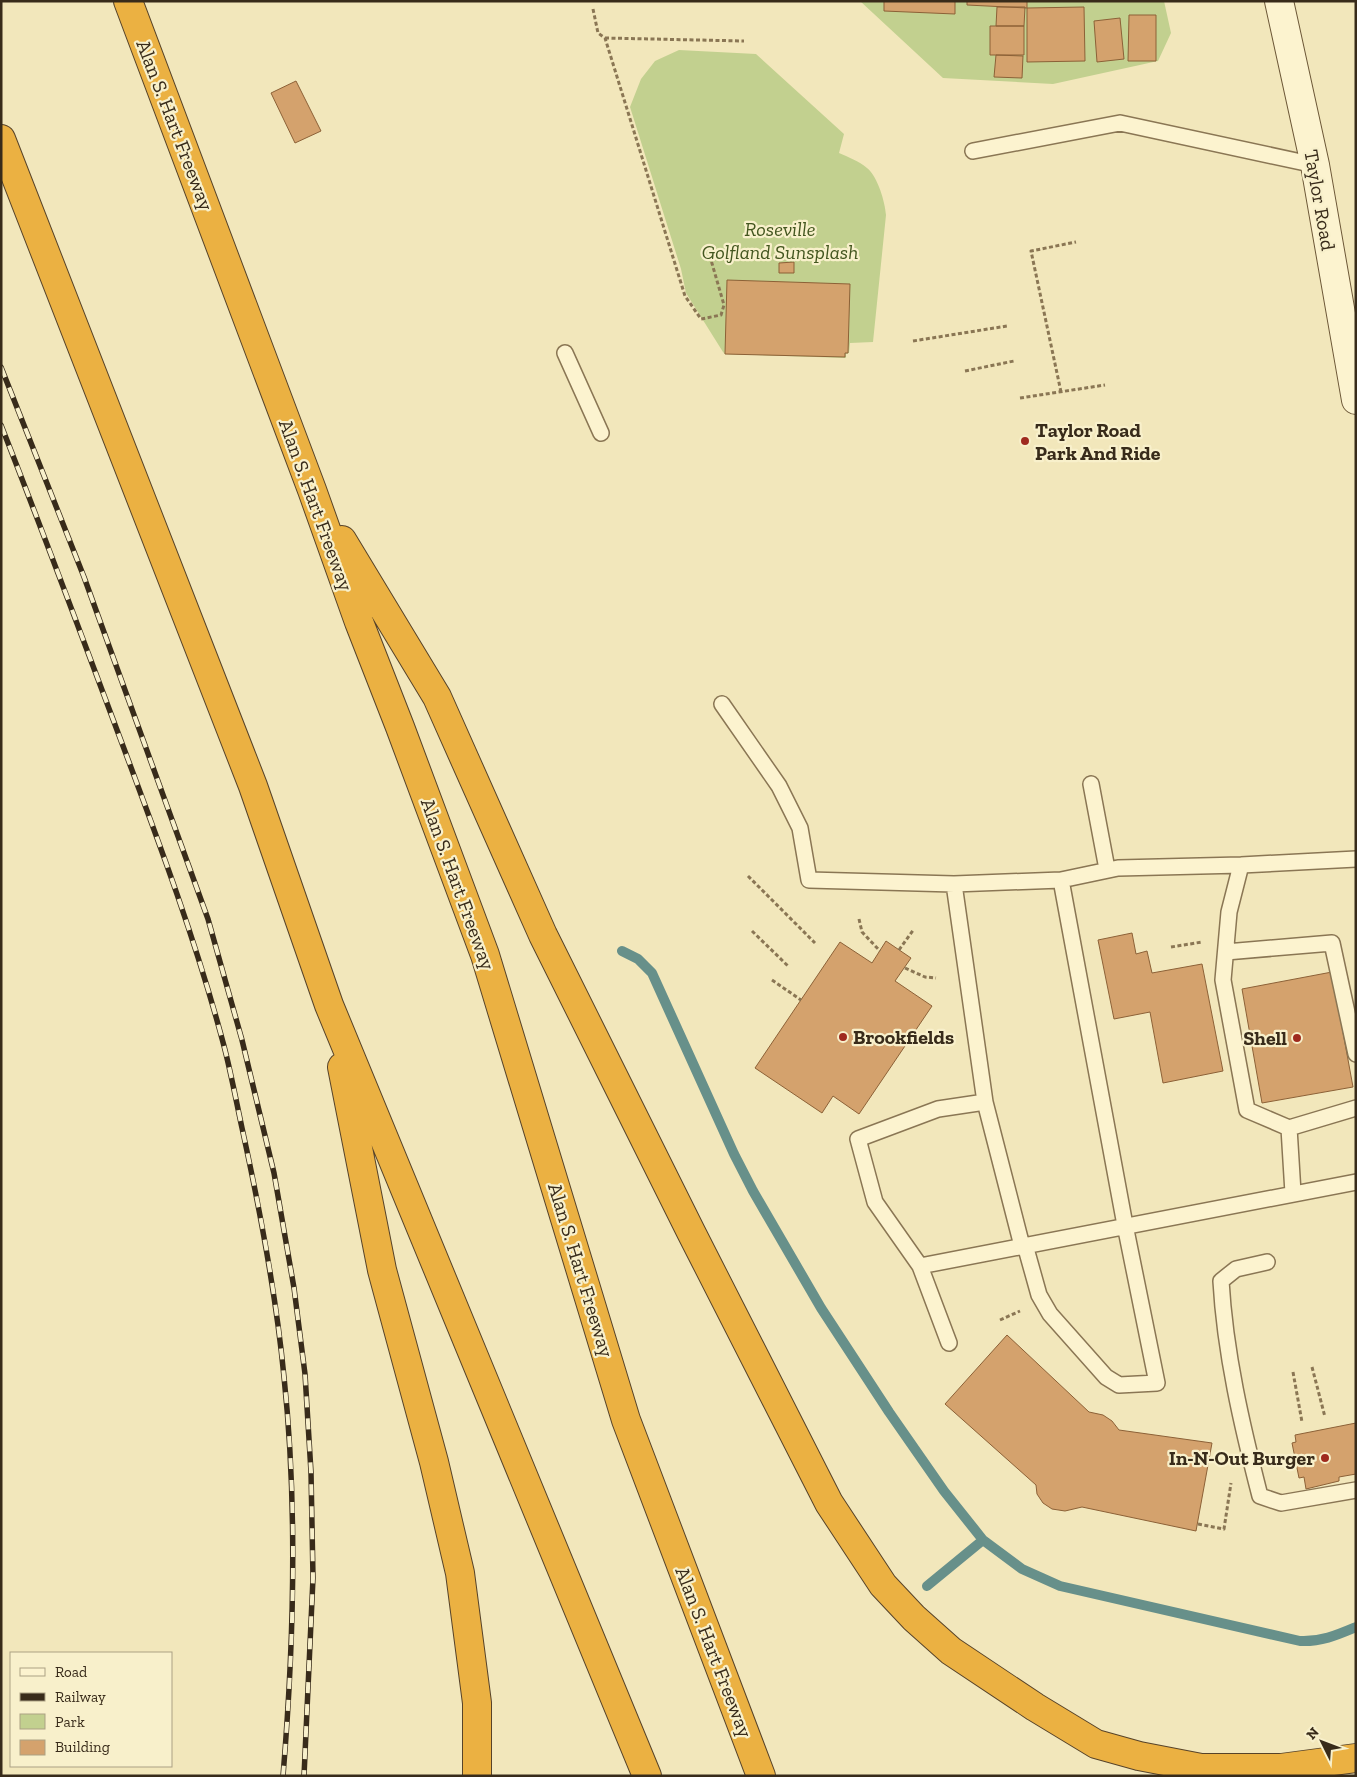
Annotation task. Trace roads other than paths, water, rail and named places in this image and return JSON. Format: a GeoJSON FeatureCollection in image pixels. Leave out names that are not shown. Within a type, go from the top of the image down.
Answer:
{"type":"FeatureCollection","features":[{"type":"Feature","properties":{"kind":"highway","name":"Alan S. Hart Freeway"},"geometry":{"type":"LineString","coordinates":[[128,1],[485,955],[626,1420],[761,1776]]}},
{"type":"Feature","properties":{"kind":"highway"},"geometry":{"type":"LineString","coordinates":[[1,139],[250,777],[329,1005],[647,1776]]}},
{"type":"Feature","properties":{"kind":"highway"},"geometry":{"type":"LineString","coordinates":[[312,490],[438,697],[544,935],[691,1232],[829,1503],[883,1585],[914,1618],[951,1651],[1035,1707],[1096,1744],[1139,1756],[1201,1768],[1281,1768],[1356,1758]]}},
{"type":"Feature","properties":{"kind":"highway"},"geometry":{"type":"LineString","coordinates":[[329,1005],[382,1270],[434,1462],[460,1572],[477,1703],[478,1776]]}},
{"type":"Feature","properties":{"kind":"main road","name":"Taylor Road"},"geometry":{"type":"LineString","coordinates":[[1279,1],[1315,165],[1356,400]]}},
{"type":"Feature","properties":{"kind":"lane"},"geometry":{"type":"LineString","coordinates":[[973,151],[1120,123],[1315,165]]}},
{"type":"Feature","properties":{"kind":"lane"},"geometry":{"type":"LineString","coordinates":[[567,358],[601,433]]}},
{"type":"Feature","properties":{"kind":"lane"},"geometry":{"type":"LineString","coordinates":[[722,704],[778,786],[800,828],[809,880],[954,884],[1061,880],[1107,869],[1356,859]]}},
{"type":"Feature","properties":{"kind":"lane"},"geometry":{"type":"LineString","coordinates":[[1091,784],[1107,869]]}},
{"type":"Feature","properties":{"kind":"lane"},"geometry":{"type":"LineString","coordinates":[[1240,865],[1229,912],[1223,980],[1247,1110],[1289,1128],[1356,1108]]}},
{"type":"Feature","properties":{"kind":"lane"},"geometry":{"type":"LineString","coordinates":[[954,884],[985,1102],[1023,1246],[1039,1295],[1050,1314],[1106,1377],[1119,1385],[1157,1383],[1125,1225],[1061,880]]}},
{"type":"Feature","properties":{"kind":"lane"},"geometry":{"type":"LineString","coordinates":[[1226,945],[1332,943],[1356,1054]]}},
{"type":"Feature","properties":{"kind":"lane"},"geometry":{"type":"LineString","coordinates":[[949,1343],[920,1266],[875,1202],[858,1139],[938,1109],[985,1102]]}},
{"type":"Feature","properties":{"kind":"lane"},"geometry":{"type":"LineString","coordinates":[[1289,1128],[1293,1193]]}},
{"type":"Feature","properties":{"kind":"lane"},"geometry":{"type":"LineString","coordinates":[[920,1266],[1356,1182]]}},
{"type":"Feature","properties":{"kind":"lane"},"geometry":{"type":"LineString","coordinates":[[1267,1262],[1236,1269],[1220,1280],[1223,1320],[1247,1446],[1260,1496],[1280,1503],[1356,1490]]}},
{"type":"Feature","properties":{"kind":"waterway"},"geometry":{"type":"LineString","coordinates":[[622,951],[638,959],[652,973],[734,1154],[753,1191],[821,1308],[889,1412],[944,1491],[983,1540],[1022,1569],[1060,1586],[1300,1641],[1322,1639],[1356,1627]]}},
{"type":"Feature","properties":{"kind":"waterway"},"geometry":{"type":"LineString","coordinates":[[927,1586],[983,1540]]}},
{"type":"Feature","properties":{"kind":"railway"},"geometry":{"type":"LineString","coordinates":[[1,367],[84,577],[208,919],[242,1040],[274,1173],[294,1288],[305,1374],[311,1472],[313,1578],[304,1776]]}},
{"type":"Feature","properties":{"kind":"railway"},"geometry":{"type":"LineString","coordinates":[[1,425],[137,783],[190,932],[224,1046],[249,1159],[277,1314],[284,1377],[291,1476],[293,1526],[292,1626],[283,1776]]}},
{"type":"Feature","properties":{"kind":"place","name":"Taylor Road Park And Ride"},"geometry":{"type":"Point","coordinates":[1025,441]}},
{"type":"Feature","properties":{"kind":"place","name":"Brookfields"},"geometry":{"type":"Point","coordinates":[843,1037]}},
{"type":"Feature","properties":{"kind":"place","name":"Shell"},"geometry":{"type":"Point","coordinates":[1297,1038]}},
{"type":"Feature","properties":{"kind":"place","name":"In-N-Out Burger"},"geometry":{"type":"Point","coordinates":[1325,1458]}},
{"type":"Feature","properties":{"kind":"park label","name":"Roseville Golfland Sunsplash"},"geometry":{"type":"Point","coordinates":[780,240]}}]}
